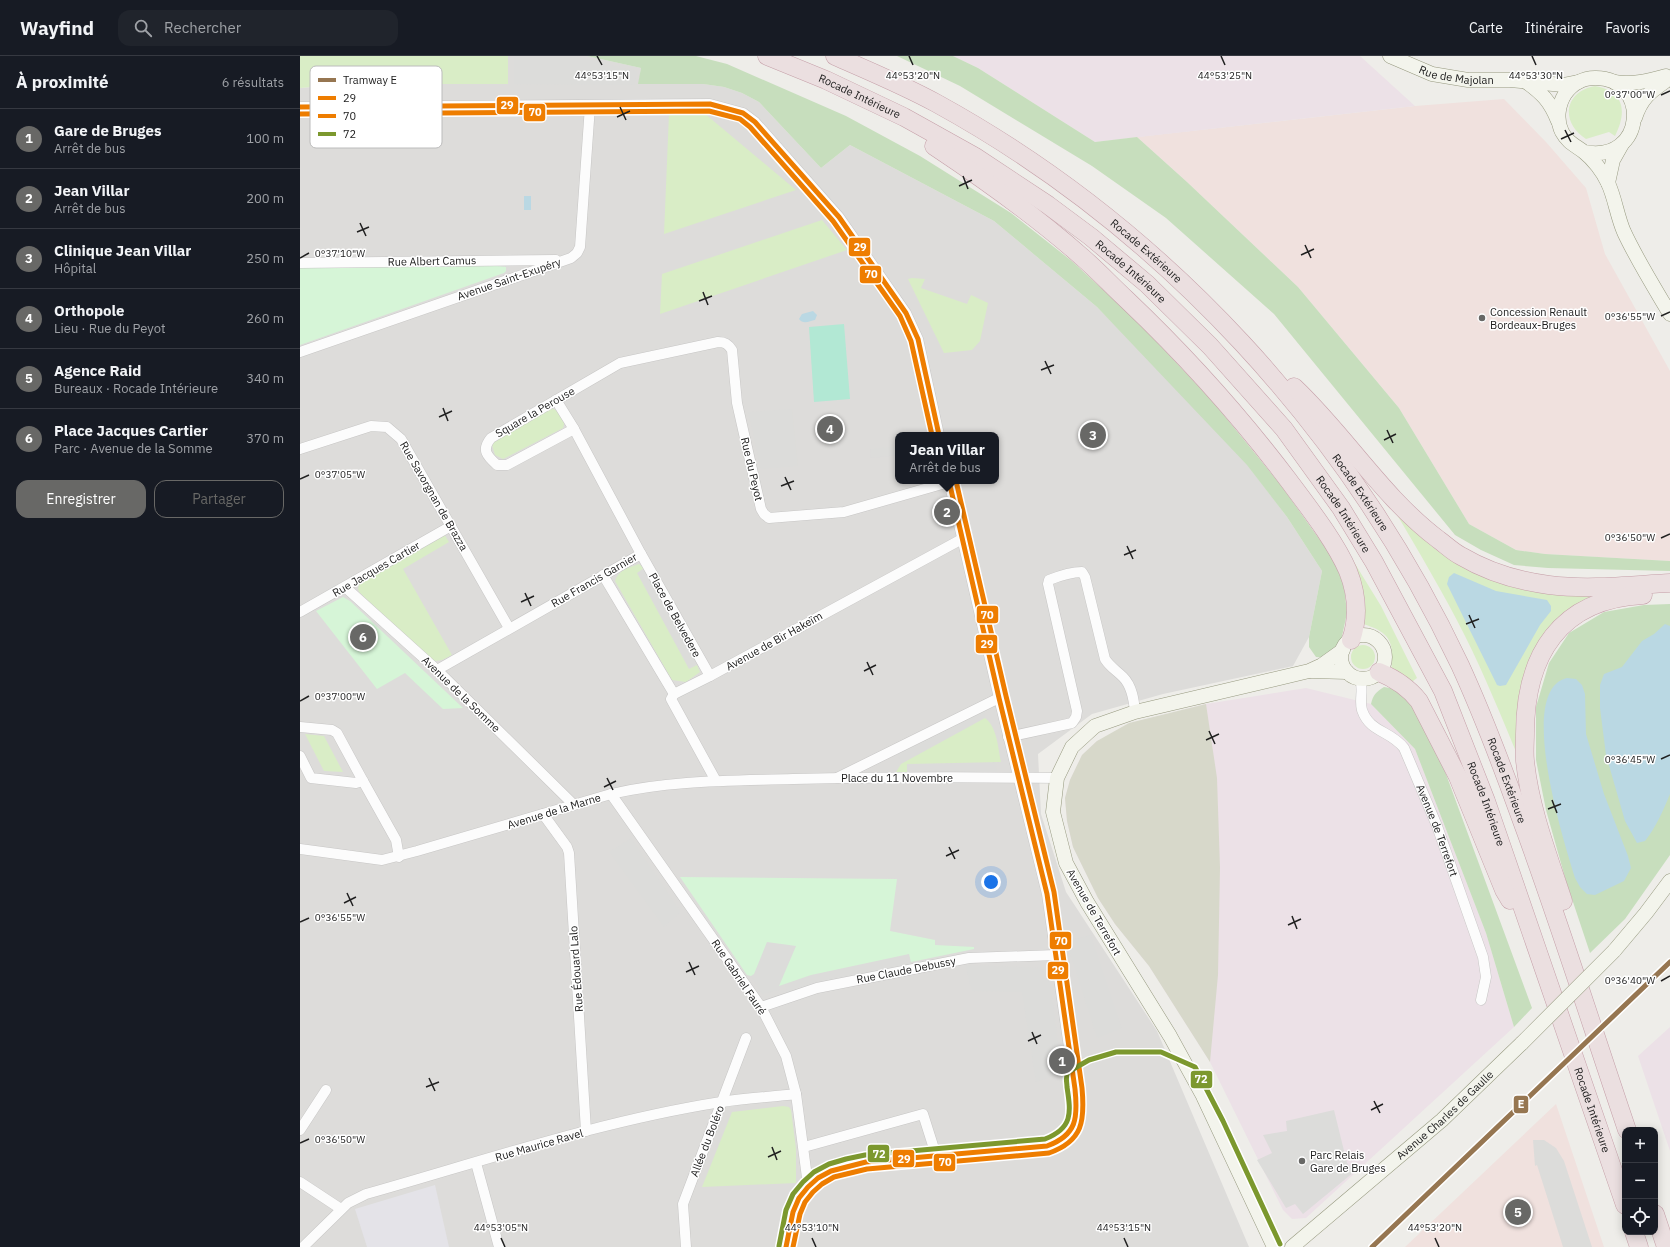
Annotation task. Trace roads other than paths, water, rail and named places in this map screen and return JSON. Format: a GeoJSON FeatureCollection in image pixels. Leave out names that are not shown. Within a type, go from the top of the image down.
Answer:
{"type":"FeatureCollection","features":[{"type":"Feature","properties":{"kind":"highway","name":"Rocade Intérieure"},"geometry":{"type":"LineString","coordinates":[[767,56],[826,80],[904,117],[974,156],[1013,181],[1091,237],[1147,284],[1176,312],[1225,362],[1284,429],[1341,508],[1374,562],[1443,691],[1486,801],[1623,1199]]}},
{"type":"Feature","properties":{"kind":"highway","name":"Rocade Extérieure"},"geometry":{"type":"LineString","coordinates":[[835,56],[880,75],[936,103],[1037,166],[1078,194],[1132,239],[1216,315],[1280,385],[1347,470],[1394,543],[1442,629],[1476,702],[1504,772],[1556,918],[1626,1127]]}},
{"type":"Feature","properties":{"kind":"highway"},"geometry":{"type":"LineString","coordinates":[[862,97],[972,171],[1047,227],[1083,258],[1156,328],[1209,383],[1268,454],[1307,505],[1348,571],[1356,606],[1355,628],[1347,645]]}},
{"type":"Feature","properties":{"kind":"highway"},"geometry":{"type":"LineString","coordinates":[[1216,315],[1314,406],[1392,496],[1422,528],[1460,556],[1485,568],[1517,579],[1550,585],[1586,587],[1670,583]]}},
{"type":"Feature","properties":{"kind":"highway"},"geometry":{"type":"LineString","coordinates":[[1584,1004],[1584,964],[1533,805],[1525,760],[1525,715],[1530,684],[1537,664],[1549,641],[1564,623],[1584,609],[1606,600],[1628,596],[1670,594]]}},
{"type":"Feature","properties":{"kind":"highway"},"geometry":{"type":"LineString","coordinates":[[1379,672],[1397,680],[1410,690],[1419,700],[1458,777],[1504,890],[1532,936]]}},
{"type":"Feature","properties":{"kind":"highway"},"geometry":{"type":"LineString","coordinates":[[1658,1223],[1666,1247]]}},
{"type":"Feature","properties":{"kind":"highway"},"geometry":{"type":"LineString","coordinates":[[1635,1235],[1639,1247]]}},
{"type":"Feature","properties":{"kind":"main road","name":"Rue de Majolan"},"geometry":{"type":"LineString","coordinates":[[1390,56],[1432,74],[1468,80],[1525,80],[1563,85],[1578,82]]}},
{"type":"Feature","properties":{"kind":"main road"},"geometry":{"type":"LineString","coordinates":[[1559,122],[1558,110],[1562,99],[1569,89],[1578,82],[1590,78],[1602,78],[1626,84],[1642,83],[1670,76]]}},
{"type":"Feature","properties":{"kind":"main road"},"geometry":{"type":"LineString","coordinates":[[1608,183],[1613,160],[1633,126],[1639,106],[1643,99],[1649,92],[1670,76]]}},
{"type":"Feature","properties":{"kind":"main road"},"geometry":{"type":"LineString","coordinates":[[1525,80],[1546,98],[1552,106],[1562,131],[1577,149],[1594,154],[1605,153],[1623,143]]}},
{"type":"Feature","properties":{"kind":"main road"},"geometry":{"type":"LineString","coordinates":[[1614,82],[1624,90],[1631,100],[1634,113],[1633,126]]}},
{"type":"Feature","properties":{"kind":"main road"},"geometry":{"type":"LineString","coordinates":[[1584,152],[1599,169],[1608,183],[1624,231],[1670,314]]}},
{"type":"Feature","properties":{"kind":"main road"},"geometry":{"type":"LineString","coordinates":[[1364,636],[1377,640],[1382,646],[1385,660],[1379,672],[1367,679],[1360,679],[1347,672],[1343,663],[1347,645],[1357,637],[1364,636]]}},
{"type":"Feature","properties":{"kind":"main road","name":"Avenue de Terrefort"},"geometry":{"type":"LineString","coordinates":[[1309,671],[1347,645]]}},
{"type":"Feature","properties":{"kind":"main road","name":"Avenue de Terrefort"},"geometry":{"type":"LineString","coordinates":[[1274,1247],[1200,1090],[1170,1036],[1087,902],[1066,863],[1053,812],[1057,778],[1072,747],[1095,726],[1135,712],[1309,671],[1347,672]]}},
{"type":"Feature","properties":{"kind":"main road","name":"Avenue Charles de Gaulle"},"geometry":{"type":"LineString","coordinates":[[1292,1247],[1442,1120],[1522,1043],[1614,951],[1646,913],[1670,881]]}},
{"type":"Feature","properties":{"kind":"street"},"geometry":{"type":"LineString","coordinates":[[442,107],[710,104],[743,114],[755,122],[824,199],[892,290],[909,319],[918,339],[938,432]]}},
{"type":"Feature","properties":{"kind":"street","name":"Avenue Saint-Exupéry"},"geometry":{"type":"LineString","coordinates":[[300,352],[571,258],[577,253],[580,247],[590,106]]}},
{"type":"Feature","properties":{"kind":"street"},"geometry":{"type":"LineString","coordinates":[[300,107],[310,107]]}},
{"type":"Feature","properties":{"kind":"street","name":"Rue Albert Camus"},"geometry":{"type":"LineString","coordinates":[[300,263],[564,260]]}},
{"type":"Feature","properties":{"kind":"street","name":"Rue du Peyot"},"geometry":{"type":"LineString","coordinates":[[620,363],[718,342],[729,345],[732,350],[737,404],[758,494],[764,514],[769,518],[844,512],[939,484]]}},
{"type":"Feature","properties":{"kind":"street","name":"Square la Perouse"},"geometry":{"type":"LineString","coordinates":[[574,429],[507,465],[497,465],[489,457],[485,449],[486,444],[491,438],[620,363]]}},
{"type":"Feature","properties":{"kind":"street","name":"Rue Francis Garnier"},"geometry":{"type":"LineString","coordinates":[[437,670],[641,554],[574,429],[556,400]]}},
{"type":"Feature","properties":{"kind":"street","name":"Rue Savorgnan de Brazza"},"geometry":{"type":"LineString","coordinates":[[300,449],[371,426],[387,427],[401,439],[509,628]]}},
{"type":"Feature","properties":{"kind":"street"},"geometry":{"type":"LineString","coordinates":[[786,1247],[791,1214],[798,1200],[808,1185],[829,1171],[848,1164],[936,1154],[1047,1146],[1066,1137],[1073,1129],[1077,1109],[1047,894],[1008,737],[950,484]]}},
{"type":"Feature","properties":{"kind":"street","name":"Rue Jacques Cartier"},"geometry":{"type":"LineString","coordinates":[[300,612],[451,526]]}},
{"type":"Feature","properties":{"kind":"street","name":"Avenue de Bir Hakeïm"},"geometry":{"type":"LineString","coordinates":[[674,694],[710,676],[962,539]]}},
{"type":"Feature","properties":{"kind":"street","name":"Place de Belvedere"},"geometry":{"type":"LineString","coordinates":[[641,554],[710,676]]}},
{"type":"Feature","properties":{"kind":"street"},"geometry":{"type":"LineString","coordinates":[[1008,737],[1072,723],[1076,717],[1077,711],[1048,584],[1049,580],[1056,577],[1077,572],[1082,572],[1085,577],[1105,659],[1110,666],[1124,678],[1134,696],[1135,712]]}},
{"type":"Feature","properties":{"kind":"street"},"geometry":{"type":"LineString","coordinates":[[603,575],[674,694],[670,699],[716,781]]}},
{"type":"Feature","properties":{"kind":"street","name":"Avenue de la Somme"},"geometry":{"type":"LineString","coordinates":[[345,587],[437,670],[574,805]]}},
{"type":"Feature","properties":{"kind":"street","name":"Avenue de Terrefort"},"geometry":{"type":"LineString","coordinates":[[1360,679],[1363,686],[1361,707],[1365,717],[1370,725],[1398,740],[1404,748],[1437,826],[1483,957],[1486,976],[1481,1000]]}},
{"type":"Feature","properties":{"kind":"street","name":"Place du 11 Novembre"},"geometry":{"type":"LineString","coordinates":[[835,778],[999,698]]}},
{"type":"Feature","properties":{"kind":"street"},"geometry":{"type":"LineString","coordinates":[[300,727],[332,730],[337,733],[396,840],[399,856]]}},
{"type":"Feature","properties":{"kind":"street"},"geometry":{"type":"LineString","coordinates":[[300,756],[311,778]]}},
{"type":"Feature","properties":{"kind":"street"},"geometry":{"type":"LineString","coordinates":[[300,777],[356,783],[363,781]]}},
{"type":"Feature","properties":{"kind":"street","name":"Place du 11 Novembre"},"geometry":{"type":"LineString","coordinates":[[835,778],[1057,778]]}},
{"type":"Feature","properties":{"kind":"street","name":"Avenue de la Marne"},"geometry":{"type":"LineString","coordinates":[[300,850],[382,860],[640,787],[716,781],[835,778]]}},
{"type":"Feature","properties":{"kind":"street","name":"Rue Gabriel Fauré"},"geometry":{"type":"LineString","coordinates":[[611,794],[761,1008],[786,1056],[796,1094],[808,1185]]}},
{"type":"Feature","properties":{"kind":"street","name":"Rue Édouard Lalo"},"geometry":{"type":"LineString","coordinates":[[543,814],[567,847],[569,853],[586,1131]]}},
{"type":"Feature","properties":{"kind":"street","name":"Rue Claude Debussy"},"geometry":{"type":"LineString","coordinates":[[761,1008],[817,988],[969,958],[1056,955]]}},
{"type":"Feature","properties":{"kind":"street","name":"Allée du Boléro"},"geometry":{"type":"LineString","coordinates":[[686,1247],[683,1204],[746,1038]]}},
{"type":"Feature","properties":{"kind":"street"},"geometry":{"type":"LineString","coordinates":[[300,1130],[326,1090]]}},
{"type":"Feature","properties":{"kind":"street","name":"Rue Maurice Ravel"},"geometry":{"type":"LineString","coordinates":[[303,1242],[348,1203],[366,1194],[586,1131],[722,1102],[796,1094]]}},
{"type":"Feature","properties":{"kind":"street"},"geometry":{"type":"LineString","coordinates":[[804,1147],[923,1114],[936,1154]]}},
{"type":"Feature","properties":{"kind":"street"},"geometry":{"type":"LineString","coordinates":[[476,1163],[499,1247]]}},
{"type":"Feature","properties":{"kind":"street"},"geometry":{"type":"LineString","coordinates":[[300,1182],[341,1209]]}},
{"type":"Feature","properties":{"kind":"water"},"geometry":{"type":"Polygon","coordinates":[[[524,196],[531,196],[531,210],[524,210],[524,196]]]}},
{"type":"Feature","properties":{"kind":"water"},"geometry":{"type":"Polygon","coordinates":[[[813,311],[817,315],[815,320],[802,322],[799,319],[802,314],[813,311]]]}},
{"type":"Feature","properties":{"kind":"water"},"geometry":{"type":"Polygon","coordinates":[[[1454,573],[1496,591],[1547,600],[1551,606],[1551,611],[1540,625],[1506,685],[1497,685],[1447,584],[1449,577],[1454,573]]]}},
{"type":"Feature","properties":{"kind":"water"},"geometry":{"type":"Polygon","coordinates":[[[1665,624],[1670,626],[1670,794],[1659,819],[1649,836],[1645,841],[1637,843],[1625,821],[1606,755],[1600,708],[1600,685],[1604,674],[1622,667],[1642,641],[1654,634],[1665,624]]]}},
{"type":"Feature","properties":{"kind":"water"},"geometry":{"type":"Polygon","coordinates":[[[1567,678],[1576,679],[1582,685],[1585,694],[1586,734],[1604,794],[1628,856],[1631,868],[1624,881],[1595,895],[1587,894],[1580,887],[1575,878],[1554,803],[1548,770],[1544,738],[1545,710],[1552,689],[1567,678]]]}},
{"type":"Feature","properties":{"kind":"tram line","name":"E"},"geometry":{"type":"LineString","coordinates":[[1372,1247],[1670,962]]}},
{"type":"Feature","properties":{"kind":"place","name":"Concession Renault Bordeaux-Bruges"},"geometry":{"type":"Point","coordinates":[1482,318]}},
{"type":"Feature","properties":{"kind":"place","name":"Orthopole"},"geometry":{"type":"Point","coordinates":[830,429]}},
{"type":"Feature","properties":{"kind":"place","name":"Clinique Jean Villar"},"geometry":{"type":"Point","coordinates":[1093,435]}},
{"type":"Feature","properties":{"kind":"place","name":"Jean Villar"},"geometry":{"type":"Point","coordinates":[947,512]}},
{"type":"Feature","properties":{"kind":"place","name":"Place Jacques Cartier"},"geometry":{"type":"Point","coordinates":[363,637]}},
{"type":"Feature","properties":{"kind":"place","name":"Gare de Bruges"},"geometry":{"type":"Point","coordinates":[1062,1061]}},
{"type":"Feature","properties":{"kind":"place","name":"Parc Relais Gare de Bruges"},"geometry":{"type":"Point","coordinates":[1302,1161]}},
{"type":"Feature","properties":{"kind":"place","name":"Agence Raid"},"geometry":{"type":"Point","coordinates":[1518,1212]}}]}
